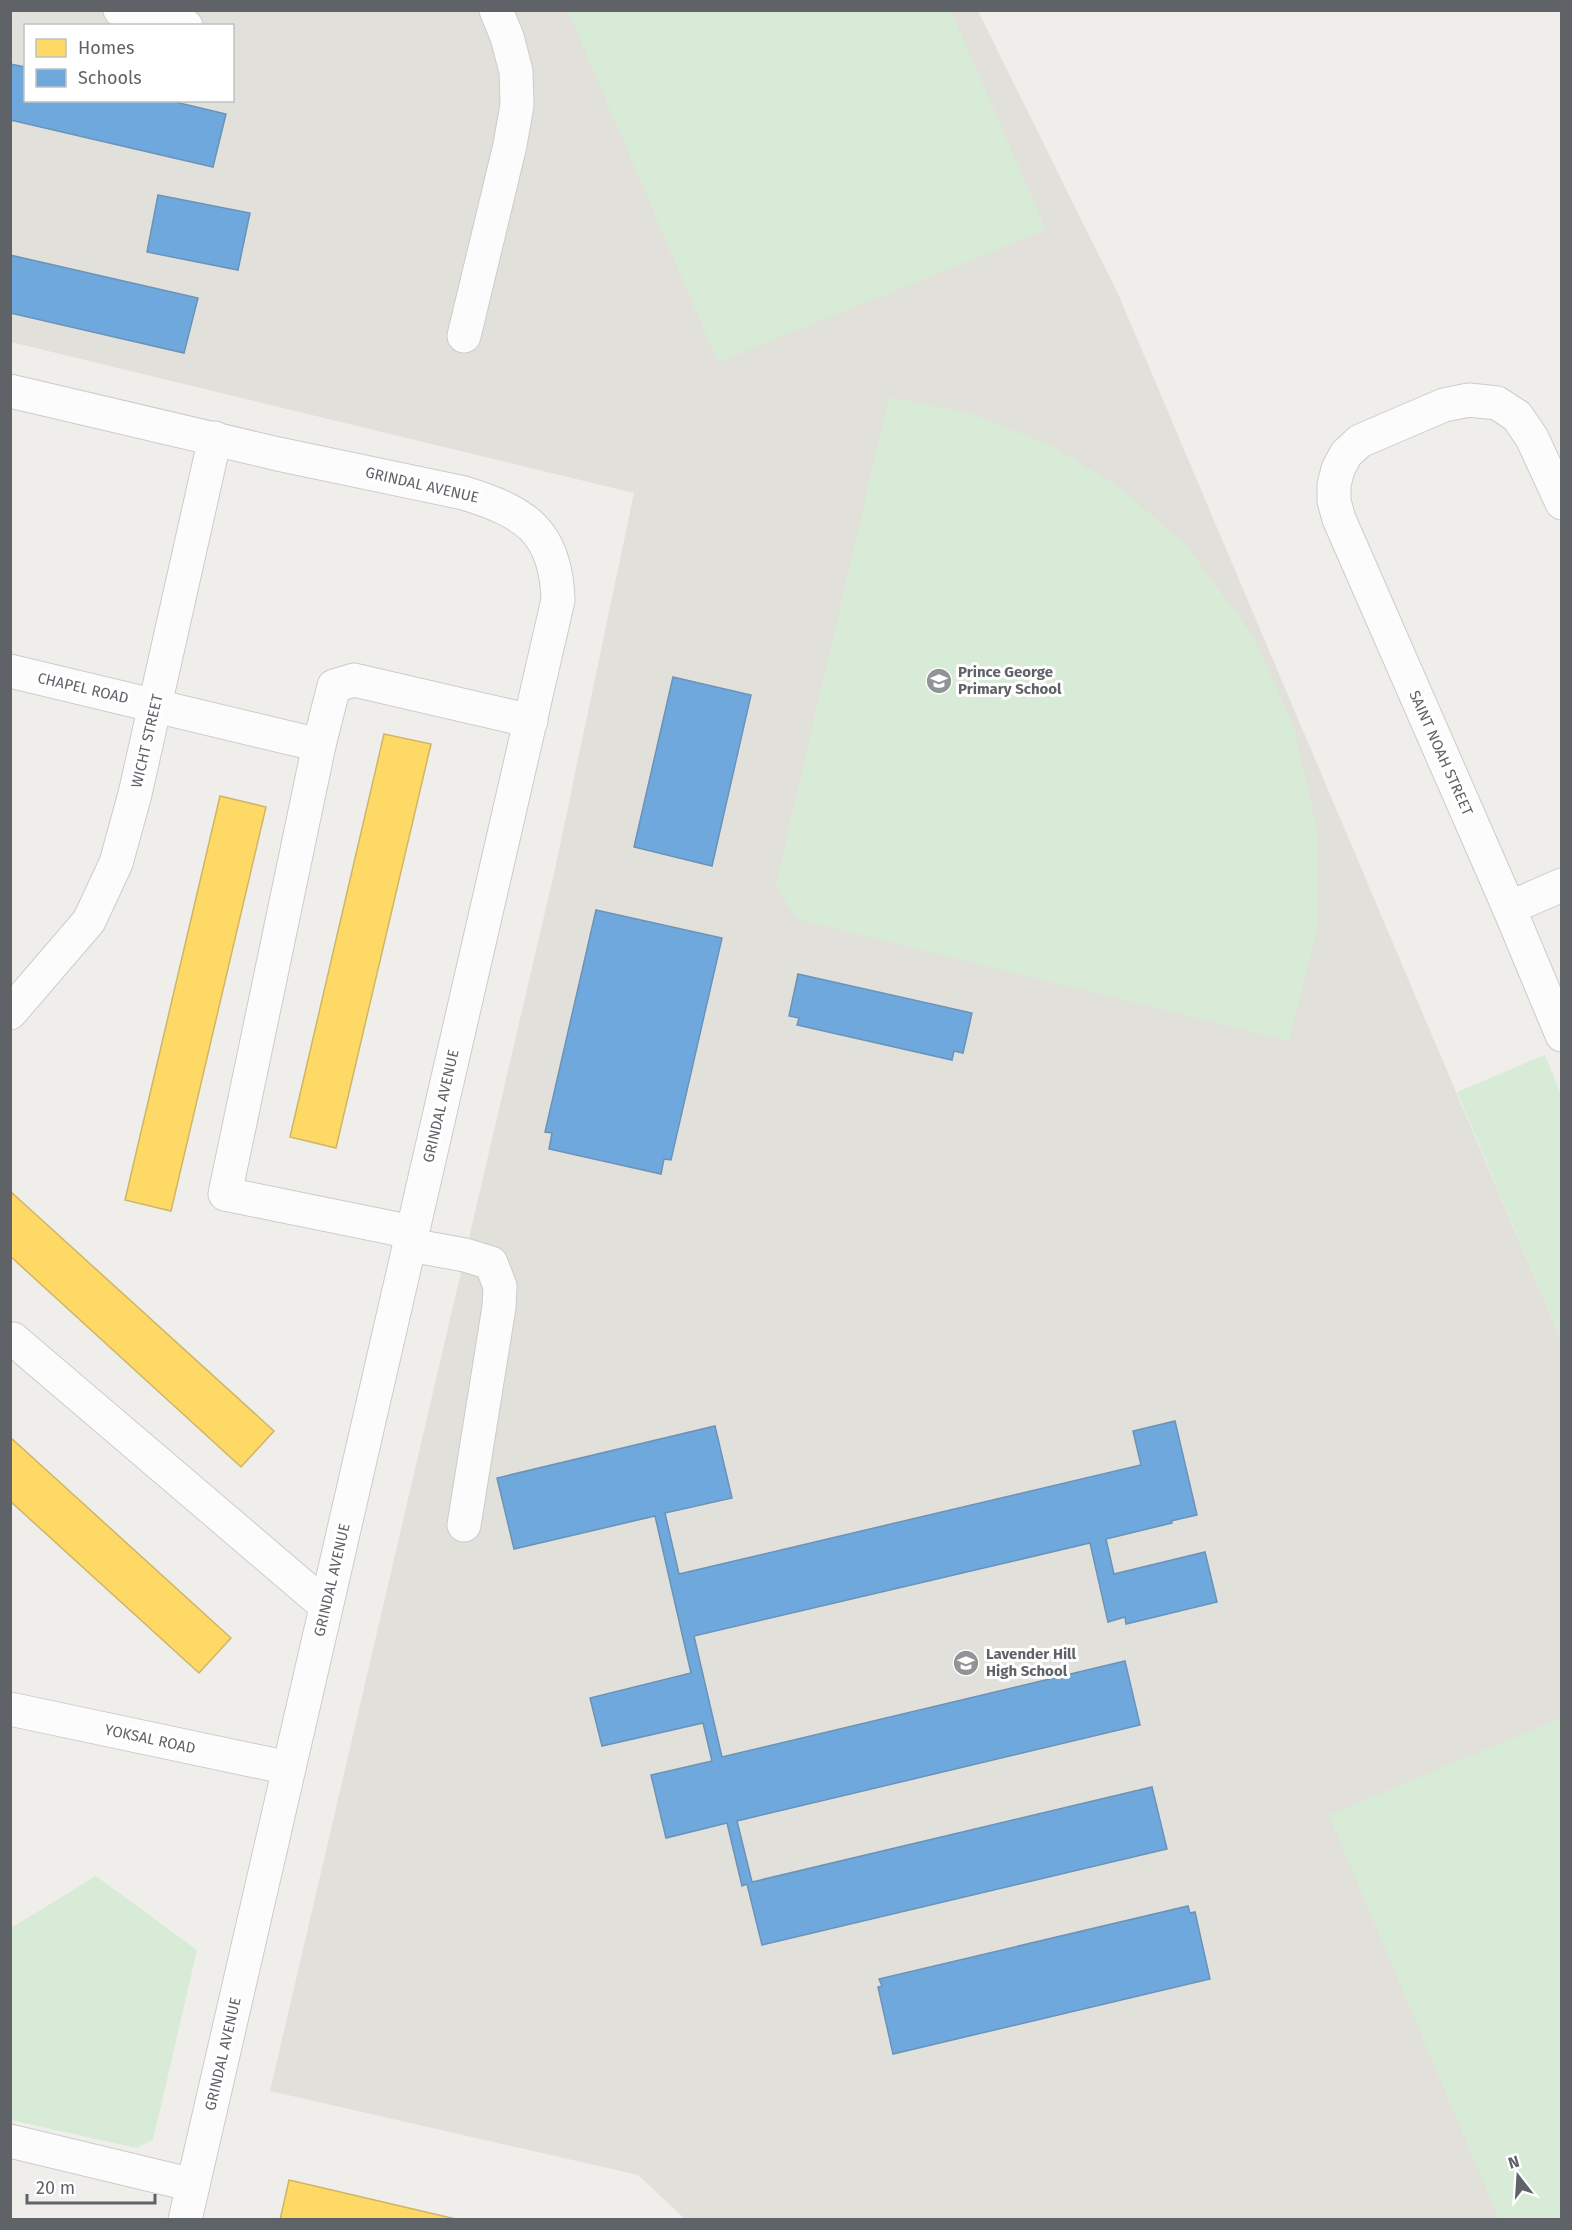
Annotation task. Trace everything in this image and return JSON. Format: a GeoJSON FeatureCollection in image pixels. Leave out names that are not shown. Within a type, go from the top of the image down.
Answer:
{"type":"FeatureCollection","features":[{"type":"Feature","properties":{"kind":"street"},"geometry":{"type":"LineString","coordinates":[[120,10],[178,24]]}},
{"type":"Feature","properties":{"kind":"street"},"geometry":{"type":"LineString","coordinates":[[464,336],[510,145],[517,105],[516,71],[507,37],[496,10]]}},
{"type":"Feature","properties":{"kind":"street","name":"GRINDAL AVENUE"},"geometry":{"type":"LineString","coordinates":[[10,391],[464,493],[493,502],[516,513],[535,528],[548,549],[558,575],[558,600],[531,720],[185,2220]]}},
{"type":"Feature","properties":{"kind":"street","name":"SAINT NOAH STREET"},"geometry":{"type":"LineString","coordinates":[[1562,503],[1532,438],[1517,416],[1497,403],[1469,400],[1444,405],[1360,441],[1346,454],[1338,469],[1334,485],[1334,501],[1339,519],[1562,1035]]}},
{"type":"Feature","properties":{"kind":"street","name":"WICHT STREET"},"geometry":{"type":"LineString","coordinates":[[10,1013],[89,921],[116,863],[135,794],[215,438]]}},
{"type":"Feature","properties":{"kind":"street","name":"CHAPEL ROAD"},"geometry":{"type":"LineString","coordinates":[[10,671],[319,745]]}},
{"type":"Feature","properties":{"kind":"street"},"geometry":{"type":"LineString","coordinates":[[464,1525],[499,1307],[500,1286],[490,1263],[411,1238],[225,1194],[319,745],[334,686],[354,680],[531,720]]}},
{"type":"Feature","properties":{"kind":"street"},"geometry":{"type":"LineString","coordinates":[[1509,908],[1562,885]]}},
{"type":"Feature","properties":{"kind":"street"},"geometry":{"type":"LineString","coordinates":[[13,1339],[326,1606]]}},
{"type":"Feature","properties":{"kind":"street","name":"YOKSAL ROAD"},"geometry":{"type":"LineString","coordinates":[[10,1709],[289,1768]]}},
{"type":"Feature","properties":{"kind":"street"},"geometry":{"type":"LineString","coordinates":[[10,2141],[193,2185]]}},
{"type":"Feature","properties":{"kind":"shaded area","name":"Lavender Hill High School"},"geometry":{"type":"Polygon","coordinates":[[[11,11],[978,11],[1119,296],[1561,1340],[1561,2219],[685,2219],[638,2175],[270,2091],[555,869],[634,493],[11,342],[11,11]]]}},
{"type":"Feature","properties":{"kind":"green space"},"geometry":{"type":"Polygon","coordinates":[[[568,11],[951,11],[1046,230],[718,362],[568,11]]]}},
{"type":"Feature","properties":{"kind":"green space"},"geometry":{"type":"Polygon","coordinates":[[[889,397],[969,413],[1050,445],[1123,490],[1186,546],[1253,636],[1294,727],[1317,830],[1318,926],[1289,1041],[796,919],[776,884],[889,397]]]}},
{"type":"Feature","properties":{"kind":"green space"},"geometry":{"type":"Polygon","coordinates":[[[1545,1055],[1561,1095],[1561,1340],[1457,1092],[1545,1055]]]}},
{"type":"Feature","properties":{"kind":"green space"},"geometry":{"type":"Polygon","coordinates":[[[1561,1718],[1561,2219],[1499,2219],[1329,1815],[1561,1718]]]}},
{"type":"Feature","properties":{"kind":"green space"},"geometry":{"type":"Polygon","coordinates":[[[96,1876],[197,1950],[153,2140],[136,2148],[11,2120],[11,1928],[96,1876]]]}},
{"type":"Feature","properties":{"kind":"building: Homes"},"geometry":{"type":"Polygon","coordinates":[[[384,734],[431,744],[336,1148],[290,1137],[384,734]]]}},
{"type":"Feature","properties":{"kind":"building: Homes"},"geometry":{"type":"Polygon","coordinates":[[[220,796],[266,807],[171,1211],[125,1200],[220,796]]]}},
{"type":"Feature","properties":{"kind":"building: Homes"},"geometry":{"type":"Polygon","coordinates":[[[10,1191],[274,1431],[241,1467],[10,1256],[10,1191]]]}},
{"type":"Feature","properties":{"kind":"building: Homes"},"geometry":{"type":"Polygon","coordinates":[[[10,1437],[231,1638],[199,1673],[10,1501],[10,1437]]]}},
{"type":"Feature","properties":{"kind":"building: Homes"},"geometry":{"type":"Polygon","coordinates":[[[289,2180],[460,2220],[280,2220],[289,2180]]]}},
{"type":"Feature","properties":{"kind":"building: Schools"},"geometry":{"type":"Polygon","coordinates":[[[10,64],[24,67],[24,102],[175,102],[226,114],[213,167],[10,120],[10,64]]]}},
{"type":"Feature","properties":{"kind":"building: Schools"},"geometry":{"type":"Polygon","coordinates":[[[158,195],[250,213],[238,270],[147,252],[158,195]]]}},
{"type":"Feature","properties":{"kind":"building: Schools"},"geometry":{"type":"Polygon","coordinates":[[[10,255],[198,298],[184,353],[10,313],[10,255]]]}},
{"type":"Feature","properties":{"kind":"building: Schools"},"geometry":{"type":"Polygon","coordinates":[[[673,677],[751,695],[712,866],[634,847],[673,677]]]}},
{"type":"Feature","properties":{"kind":"building: Schools"},"geometry":{"type":"Polygon","coordinates":[[[596,910],[722,938],[671,1160],[664,1159],[661,1174],[549,1149],[552,1133],[545,1132],[596,910]]]}},
{"type":"Feature","properties":{"kind":"building: Schools"},"geometry":{"type":"Polygon","coordinates":[[[798,974],[972,1013],[963,1053],[954,1051],[952,1060],[797,1025],[799,1018],[789,1016],[798,974]]]}},
{"type":"Feature","properties":{"kind":"building: Schools"},"geometry":{"type":"Polygon","coordinates":[[[1175,1421],[1197,1515],[1106,1539],[1114,1574],[1205,1552],[1217,1602],[1126,1624],[1125,1617],[1108,1622],[1090,1543],[694,1636],[722,1757],[1125,1661],[1140,1725],[737,1821],[752,1882],[1152,1787],[1167,1849],[762,1945],[747,1884],[742,1886],[727,1823],[666,1838],[651,1775],[712,1761],[703,1723],[602,1746],[590,1698],[691,1673],[655,1516],[514,1549],[497,1478],[715,1426],[732,1498],[665,1513],[679,1574],[1141,1465],[1133,1431],[1175,1421]]]}},
{"type":"Feature","properties":{"kind":"building: Schools"},"geometry":{"type":"Polygon","coordinates":[[[1188,1906],[1190,1913],[1195,1912],[1210,1979],[893,2054],[878,1987],[882,1986],[879,1979],[1188,1906]]]}},
{"type":"Feature","properties":{"kind":"place","name":"Prince George Primary School"},"geometry":{"type":"Point","coordinates":[939,681]}},
{"type":"Feature","properties":{"kind":"place","name":"Lavender Hill High School"},"geometry":{"type":"Point","coordinates":[966,1663]}}]}
